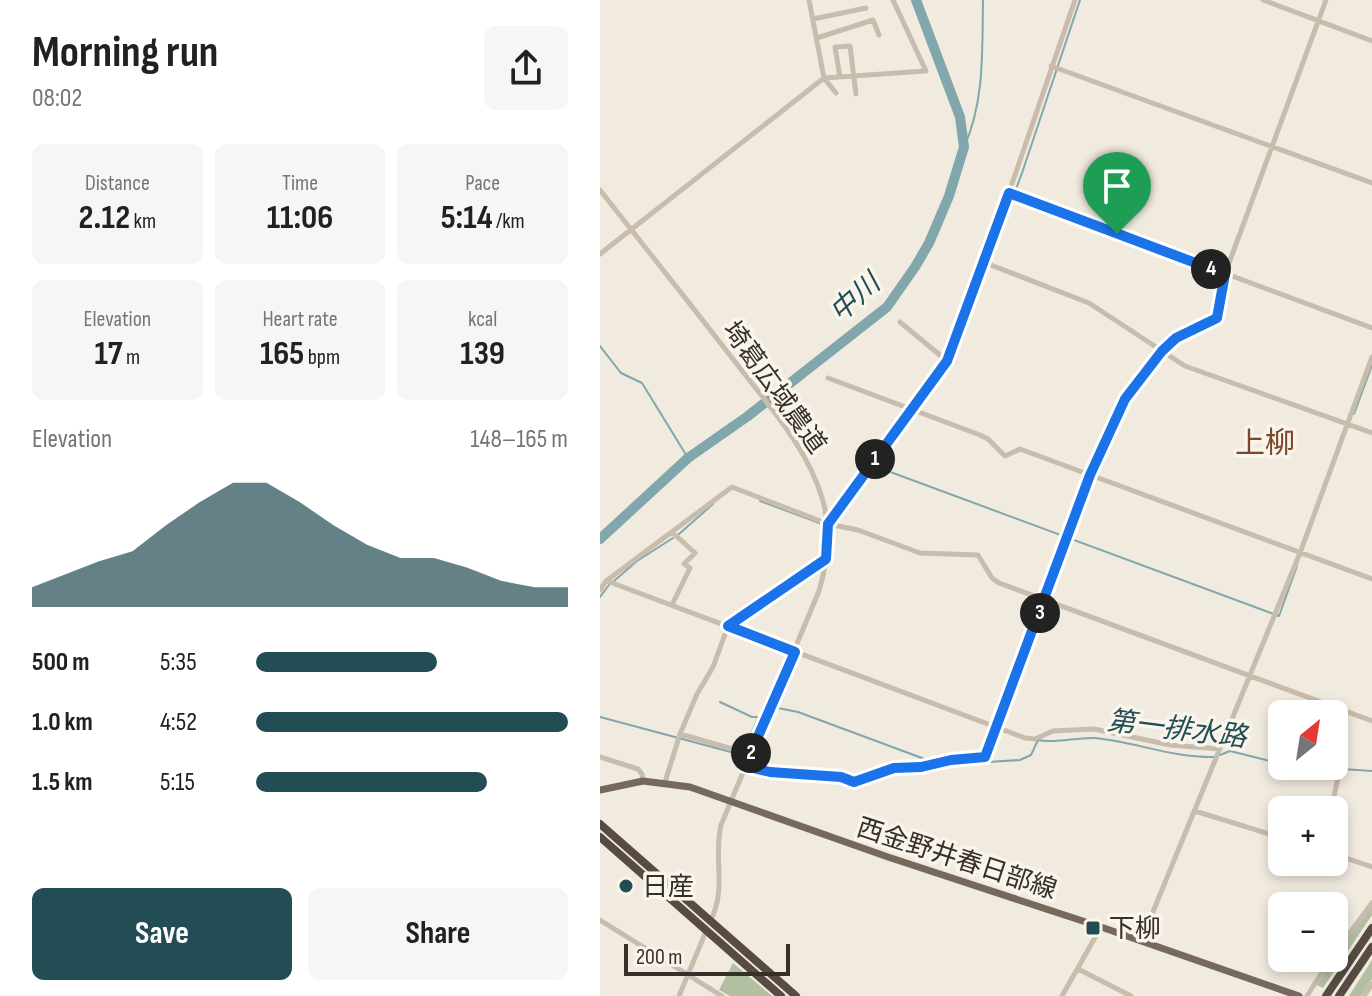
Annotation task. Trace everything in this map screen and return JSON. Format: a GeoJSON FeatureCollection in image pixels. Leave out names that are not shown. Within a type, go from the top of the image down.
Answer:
{"type":"FeatureCollection","features":[{"type":"Feature","properties":{"kind":"highway"},"geometry":{"type":"LineString","coordinates":[[600,824],[796,996]]}},
{"type":"Feature","properties":{"kind":"highway"},"geometry":{"type":"LineString","coordinates":[[600,837],[781,996]]}},
{"type":"Feature","properties":{"kind":"highway"},"geometry":{"type":"LineString","coordinates":[[1326,996],[1372,928]]}},
{"type":"Feature","properties":{"kind":"highway"},"geometry":{"type":"LineString","coordinates":[[1339,996],[1372,947]]}},
{"type":"Feature","properties":{"kind":"highway"},"geometry":{"type":"LineString","coordinates":[[1346,996],[1372,955]]}},
{"type":"Feature","properties":{"kind":"main road","name":"西金野井春日部線"},"geometry":{"type":"LineString","coordinates":[[600,790],[643,781],[690,787],[1299,996]]}},
{"type":"Feature","properties":{"kind":"street"},"geometry":{"type":"LineString","coordinates":[[809,0],[824,78],[836,93]]}},
{"type":"Feature","properties":{"kind":"street"},"geometry":{"type":"LineString","coordinates":[[600,254],[824,78],[926,71],[893,0]]}},
{"type":"Feature","properties":{"kind":"street"},"geometry":{"type":"LineString","coordinates":[[828,524],[947,361],[1075,0]]}},
{"type":"Feature","properties":{"kind":"street"},"geometry":{"type":"LineString","coordinates":[[1263,0],[1372,41]]}},
{"type":"Feature","properties":{"kind":"street"},"geometry":{"type":"LineString","coordinates":[[745,766],[770,772],[841,777],[854,782],[894,768],[985,757],[1090,475],[1125,399],[1162,351],[1180,335],[1217,318],[1225,274],[1326,0]]}},
{"type":"Feature","properties":{"kind":"street"},"geometry":{"type":"LineString","coordinates":[[813,19],[866,8]]}},
{"type":"Feature","properties":{"kind":"street"},"geometry":{"type":"LineString","coordinates":[[817,38],[873,20],[879,35]]}},
{"type":"Feature","properties":{"kind":"street"},"geometry":{"type":"LineString","coordinates":[[840,77],[835,47],[850,46],[856,94]]}},
{"type":"Feature","properties":{"kind":"street"},"geometry":{"type":"LineString","coordinates":[[1051,66],[1372,183]]}},
{"type":"Feature","properties":{"kind":"street","name":"埼葛広域農道"},"geometry":{"type":"LineString","coordinates":[[600,190],[777,416],[811,471],[828,524],[826,559],[819,591],[730,801],[719,834],[721,884],[717,907],[679,996]]}},
{"type":"Feature","properties":{"kind":"street"},"geometry":{"type":"LineString","coordinates":[[1009,193],[1372,328]]}},
{"type":"Feature","properties":{"kind":"street"},"geometry":{"type":"LineString","coordinates":[[983,262],[1089,303],[1185,366],[1372,433]]}},
{"type":"Feature","properties":{"kind":"street"},"geometry":{"type":"LineString","coordinates":[[900,322],[947,361]]}},
{"type":"Feature","properties":{"kind":"street"},"geometry":{"type":"LineString","coordinates":[[1141,941],[1300,553],[1372,357]]}},
{"type":"Feature","properties":{"kind":"street"},"geometry":{"type":"LineString","coordinates":[[828,378],[980,435],[1005,456],[1020,449],[1372,579]]}},
{"type":"Feature","properties":{"kind":"street"},"geometry":{"type":"LineString","coordinates":[[600,590],[606,581],[732,487],[828,524],[858,530],[920,553],[978,555],[992,578],[999,583],[1372,721]]}},
{"type":"Feature","properties":{"kind":"street"},"geometry":{"type":"LineString","coordinates":[[672,605],[690,568],[684,564],[695,553],[673,533]]}},
{"type":"Feature","properties":{"kind":"street"},"geometry":{"type":"LineString","coordinates":[[665,782],[680,734],[697,694],[713,667],[728,626],[826,559]]}},
{"type":"Feature","properties":{"kind":"street"},"geometry":{"type":"LineString","coordinates":[[606,581],[1031,739],[1053,731],[1094,729],[1170,745],[1220,749]]}},
{"type":"Feature","properties":{"kind":"street"},"geometry":{"type":"LineString","coordinates":[[680,734],[750,754]]}},
{"type":"Feature","properties":{"kind":"street"},"geometry":{"type":"LineString","coordinates":[[600,757],[638,769],[643,781]]}},
{"type":"Feature","properties":{"kind":"street"},"geometry":{"type":"LineString","coordinates":[[1195,811],[1268,834]]}},
{"type":"Feature","properties":{"kind":"street"},"geometry":{"type":"LineString","coordinates":[[1348,859],[1372,867]]}},
{"type":"Feature","properties":{"kind":"street"},"geometry":{"type":"LineString","coordinates":[[1348,936],[1372,903]]}},
{"type":"Feature","properties":{"kind":"street"},"geometry":{"type":"LineString","coordinates":[[600,920],[722,996]]}},
{"type":"Feature","properties":{"kind":"street"},"geometry":{"type":"LineString","coordinates":[[1062,996],[1101,927]]}},
{"type":"Feature","properties":{"kind":"street"},"geometry":{"type":"LineString","coordinates":[[1078,969],[1131,996]]}},
{"type":"Feature","properties":{"kind":"street"},"geometry":{"type":"LineString","coordinates":[[1307,996],[1323,972]]}},
{"type":"Feature","properties":{"kind":"street"},"geometry":{"type":"LineString","coordinates":[[1364,996],[1372,984]]}},
{"type":"Feature","properties":{"kind":"green space"},"geometry":{"type":"Polygon","coordinates":[[[1372,906],[1372,915],[1348,951],[1348,937],[1372,906]]]}},
{"type":"Feature","properties":{"kind":"green space"},"geometry":{"type":"Polygon","coordinates":[[[1372,960],[1372,979],[1361,996],[1349,996],[1372,960]]]}},
{"type":"Feature","properties":{"kind":"green space"},"geometry":{"type":"Polygon","coordinates":[[[733,963],[772,996],[730,996],[719,990],[733,963]]]}},
{"type":"Feature","properties":{"kind":"green space"},"geometry":{"type":"Polygon","coordinates":[[[1325,972],[1334,972],[1323,988],[1317,985],[1325,972]]]}},
{"type":"Feature","properties":{"kind":"waterway","name":"中川"},"geometry":{"type":"LineString","coordinates":[[600,539],[688,458],[748,416],[887,307],[915,267],[949,196],[964,147],[960,117],[916,0]]}},
{"type":"Feature","properties":{"kind":"waterway"},"geometry":{"type":"LineString","coordinates":[[964,147],[979,93],[983,0]]}},
{"type":"Feature","properties":{"kind":"waterway"},"geometry":{"type":"LineString","coordinates":[[918,409],[955,353],[1022,173],[1080,0]]}},
{"type":"Feature","properties":{"kind":"waterway"},"geometry":{"type":"LineString","coordinates":[[600,346],[621,373],[642,383],[688,458]]}},
{"type":"Feature","properties":{"kind":"waterway"},"geometry":{"type":"LineString","coordinates":[[1354,414],[1372,365]]}},
{"type":"Feature","properties":{"kind":"waterway"},"geometry":{"type":"LineString","coordinates":[[836,522],[914,414]]}},
{"type":"Feature","properties":{"kind":"waterway"},"geometry":{"type":"LineString","coordinates":[[877,467],[1279,616],[1297,566]]}},
{"type":"Feature","properties":{"kind":"waterway"},"geometry":{"type":"LineString","coordinates":[[760,501],[833,528]]}},
{"type":"Feature","properties":{"kind":"waterway"},"geometry":{"type":"LineString","coordinates":[[679,534],[713,504]]}},
{"type":"Feature","properties":{"kind":"waterway"},"geometry":{"type":"LineString","coordinates":[[614,581],[637,561],[673,538]]}},
{"type":"Feature","properties":{"kind":"waterway"},"geometry":{"type":"LineString","coordinates":[[990,755],[1070,541]]}},
{"type":"Feature","properties":{"kind":"waterway"},"geometry":{"type":"LineString","coordinates":[[600,597],[609,585]]}},
{"type":"Feature","properties":{"kind":"waterway"},"geometry":{"type":"LineString","coordinates":[[720,702],[758,717]]}},
{"type":"Feature","properties":{"kind":"waterway","name":"第一排水路"},"geometry":{"type":"LineString","coordinates":[[770,712],[778,708],[798,712],[930,761],[967,753],[990,756],[988,762],[1020,760],[1031,755],[1038,740],[1088,738],[1184,755],[1214,757]]}},
{"type":"Feature","properties":{"kind":"waterway","name":"第一排水路"},"geometry":{"type":"LineString","coordinates":[[744,750],[758,718],[764,714]]}},
{"type":"Feature","properties":{"kind":"waterway","name":"第一排水路"},"geometry":{"type":"LineString","coordinates":[[600,717],[742,755]]}},
{"type":"Feature","properties":{"kind":"waterway","name":"第一排水路"},"geometry":{"type":"LineString","coordinates":[[1220,755],[1230,751],[1268,760]]}},
{"type":"Feature","properties":{"kind":"waterway","name":"第一排水路"},"geometry":{"type":"LineString","coordinates":[[1348,769],[1372,771]]}},
{"type":"Feature","properties":{"kind":"place","name":"日産"},"geometry":{"type":"Point","coordinates":[626,886]}},
{"type":"Feature","properties":{"kind":"place","name":"下柳"},"geometry":{"type":"Point","coordinates":[1093,928]}},
{"type":"Feature","properties":{"kind":"district","name":"上柳"},"geometry":{"type":"Point","coordinates":[1265,443]}},
{"type":"Feature","properties":{"kind":"route"},"geometry":{"type":"LineString","coordinates":[[1009,193],[1117,234],[1225,274],[1219,312],[1217,318],[1176,338],[1162,351],[1125,399],[1090,475],[985,757],[894,768],[854,782],[841,777],[770,772],[745,766],[795,652],[728,626],[826,559],[828,524],[947,361],[1009,193]]}}]}
